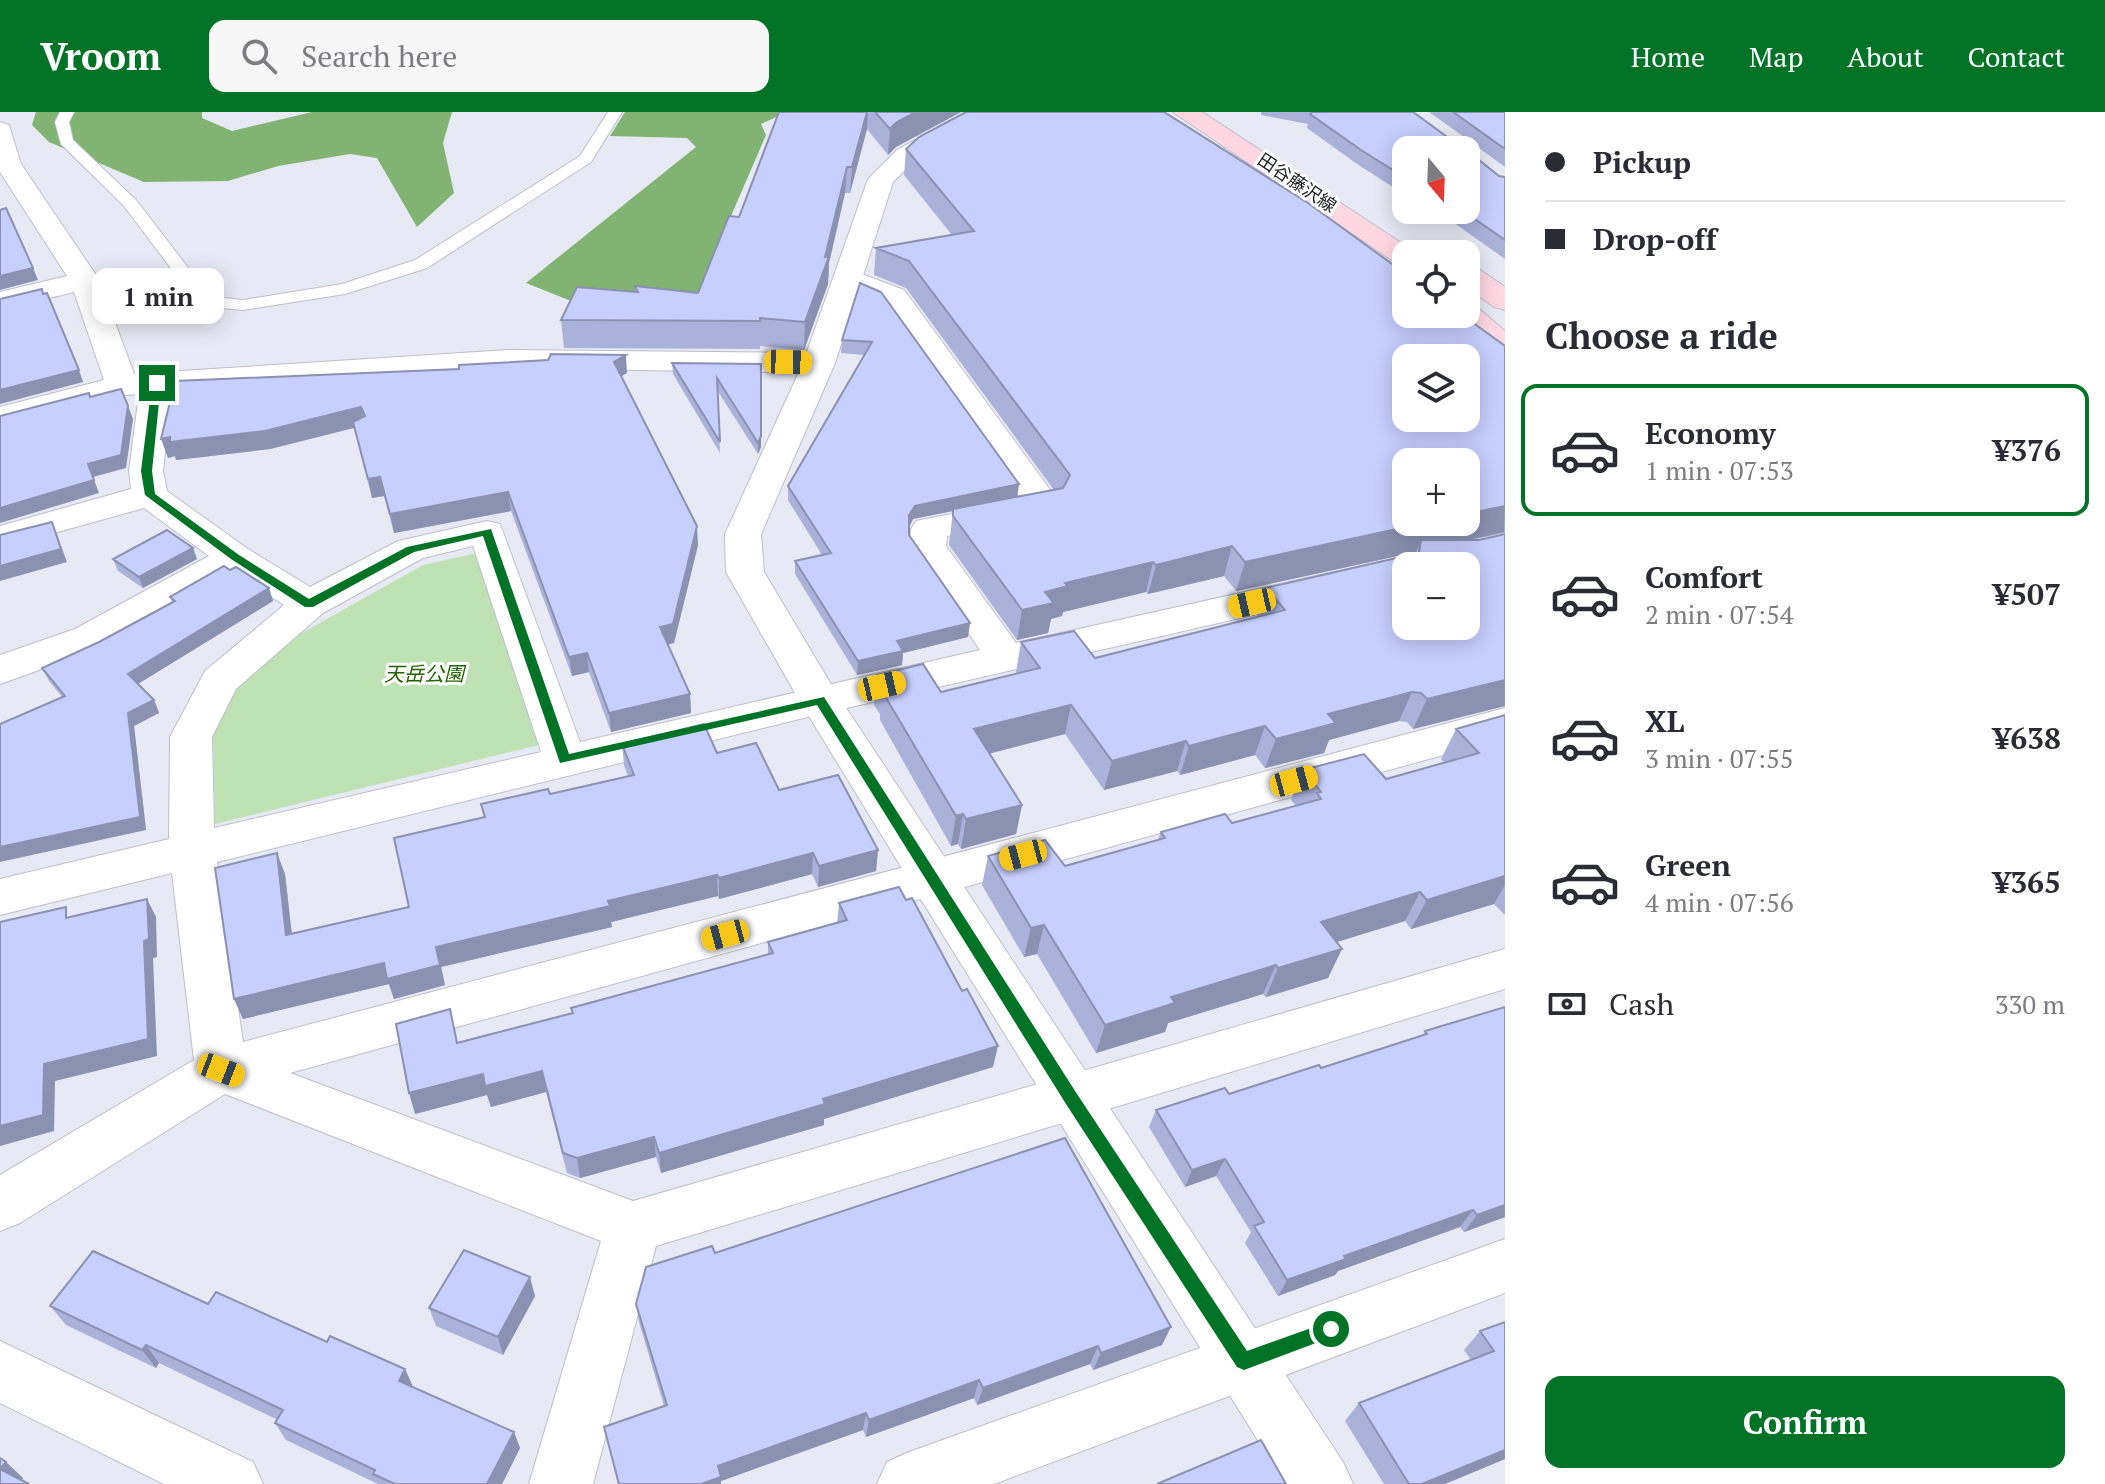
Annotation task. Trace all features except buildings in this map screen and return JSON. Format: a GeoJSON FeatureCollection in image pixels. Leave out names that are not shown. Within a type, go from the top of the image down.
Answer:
{"type":"FeatureCollection","features":[{"type":"Feature","properties":{"kind":"main road","name":"田谷藤沢線"},"geometry":{"type":"LineString","coordinates":[[1185,112],[1392,243]]}},
{"type":"Feature","properties":{"kind":"main road","name":"田谷藤沢線"},"geometry":{"type":"LineString","coordinates":[[1217,112],[1344,187],[1398,240]]}},
{"type":"Feature","properties":{"kind":"main road"},"geometry":{"type":"LineString","coordinates":[[1480,283],[1505,301]]}},
{"type":"Feature","properties":{"kind":"main road"},"geometry":{"type":"LineString","coordinates":[[1480,312],[1505,331]]}},
{"type":"Feature","properties":{"kind":"main road"},"geometry":{"type":"LineString","coordinates":[[1480,325],[1505,347]]}},
{"type":"Feature","properties":{"kind":"street"},"geometry":{"type":"LineString","coordinates":[[1,112],[4,164],[85,281],[139,384],[150,495],[235,557],[309,604]]}},
{"type":"Feature","properties":{"kind":"street"},"geometry":{"type":"LineString","coordinates":[[986,112],[906,155],[881,179],[819,363],[743,534],[745,572],[820,700],[933,880],[1321,1484]]}},
{"type":"Feature","properties":{"kind":"street"},"geometry":{"type":"LineString","coordinates":[[849,279],[893,296],[1044,506],[929,529],[928,547],[1007,659]]}},
{"type":"Feature","properties":{"kind":"street"},"geometry":{"type":"LineString","coordinates":[[0,301],[85,281]]}},
{"type":"Feature","properties":{"kind":"street"},"geometry":{"type":"LineString","coordinates":[[0,417],[139,384],[508,359],[819,363]]}},
{"type":"Feature","properties":{"kind":"street"},"geometry":{"type":"LineString","coordinates":[[0,537],[150,495]]}},
{"type":"Feature","properties":{"kind":"street"},"geometry":{"type":"LineString","coordinates":[[221,1070],[192,849],[191,737],[219,681],[309,604],[411,549],[487,532],[565,760]]}},
{"type":"Feature","properties":{"kind":"street"},"geometry":{"type":"LineString","coordinates":[[0,670],[89,638],[235,557]]}},
{"type":"Feature","properties":{"kind":"street"},"geometry":{"type":"LineString","coordinates":[[0,897],[820,700],[1392,571]]}},
{"type":"Feature","properties":{"kind":"street"},"geometry":{"type":"LineString","coordinates":[[0,1205],[221,1070],[1505,723]]}},
{"type":"Feature","properties":{"kind":"street"},"geometry":{"type":"LineString","coordinates":[[221,1070],[633,1227],[1505,969]]}},
{"type":"Feature","properties":{"kind":"street"},"geometry":{"type":"LineString","coordinates":[[561,1484],[633,1227]]}},
{"type":"Feature","properties":{"kind":"street"},"geometry":{"type":"LineString","coordinates":[[909,1484],[1505,1266]]}},
{"type":"Feature","properties":{"kind":"street"},"geometry":{"type":"LineString","coordinates":[[0,1371],[231,1484]]}},
{"type":"Feature","properties":{"kind":"lane"},"geometry":{"type":"LineString","coordinates":[[67,112],[62,122],[66,141],[130,203],[200,295],[221,303],[243,305],[345,289],[421,264],[586,159],[615,112]]}},
{"type":"Feature","properties":{"kind":"green space"},"geometry":{"type":"Polygon","coordinates":[[[36,112],[202,112],[202,118],[232,131],[312,112],[452,112],[443,143],[454,193],[417,227],[377,158],[350,154],[278,166],[228,181],[144,182],[49,142],[32,125],[36,112]]]}},
{"type":"Feature","properties":{"kind":"green space"},"geometry":{"type":"Polygon","coordinates":[[[625,112],[787,112],[761,124],[766,135],[696,297],[576,303],[526,283],[696,147],[687,138],[610,136],[625,112]]]}},
{"type":"Feature","properties":{"kind":"green space","name":"天岳公園"},"geometry":{"type":"Polygon","coordinates":[[[486,551],[547,743],[215,824],[213,733],[238,685],[277,647],[423,565],[486,551]]]}},
{"type":"Feature","properties":{"kind":"route"},"geometry":{"type":"LineString","coordinates":[[157,383],[146,471],[150,495],[235,557],[309,604],[411,549],[487,532],[565,760],[820,700],[1072,1099],[1244,1361],[1331,1329]]}}]}
